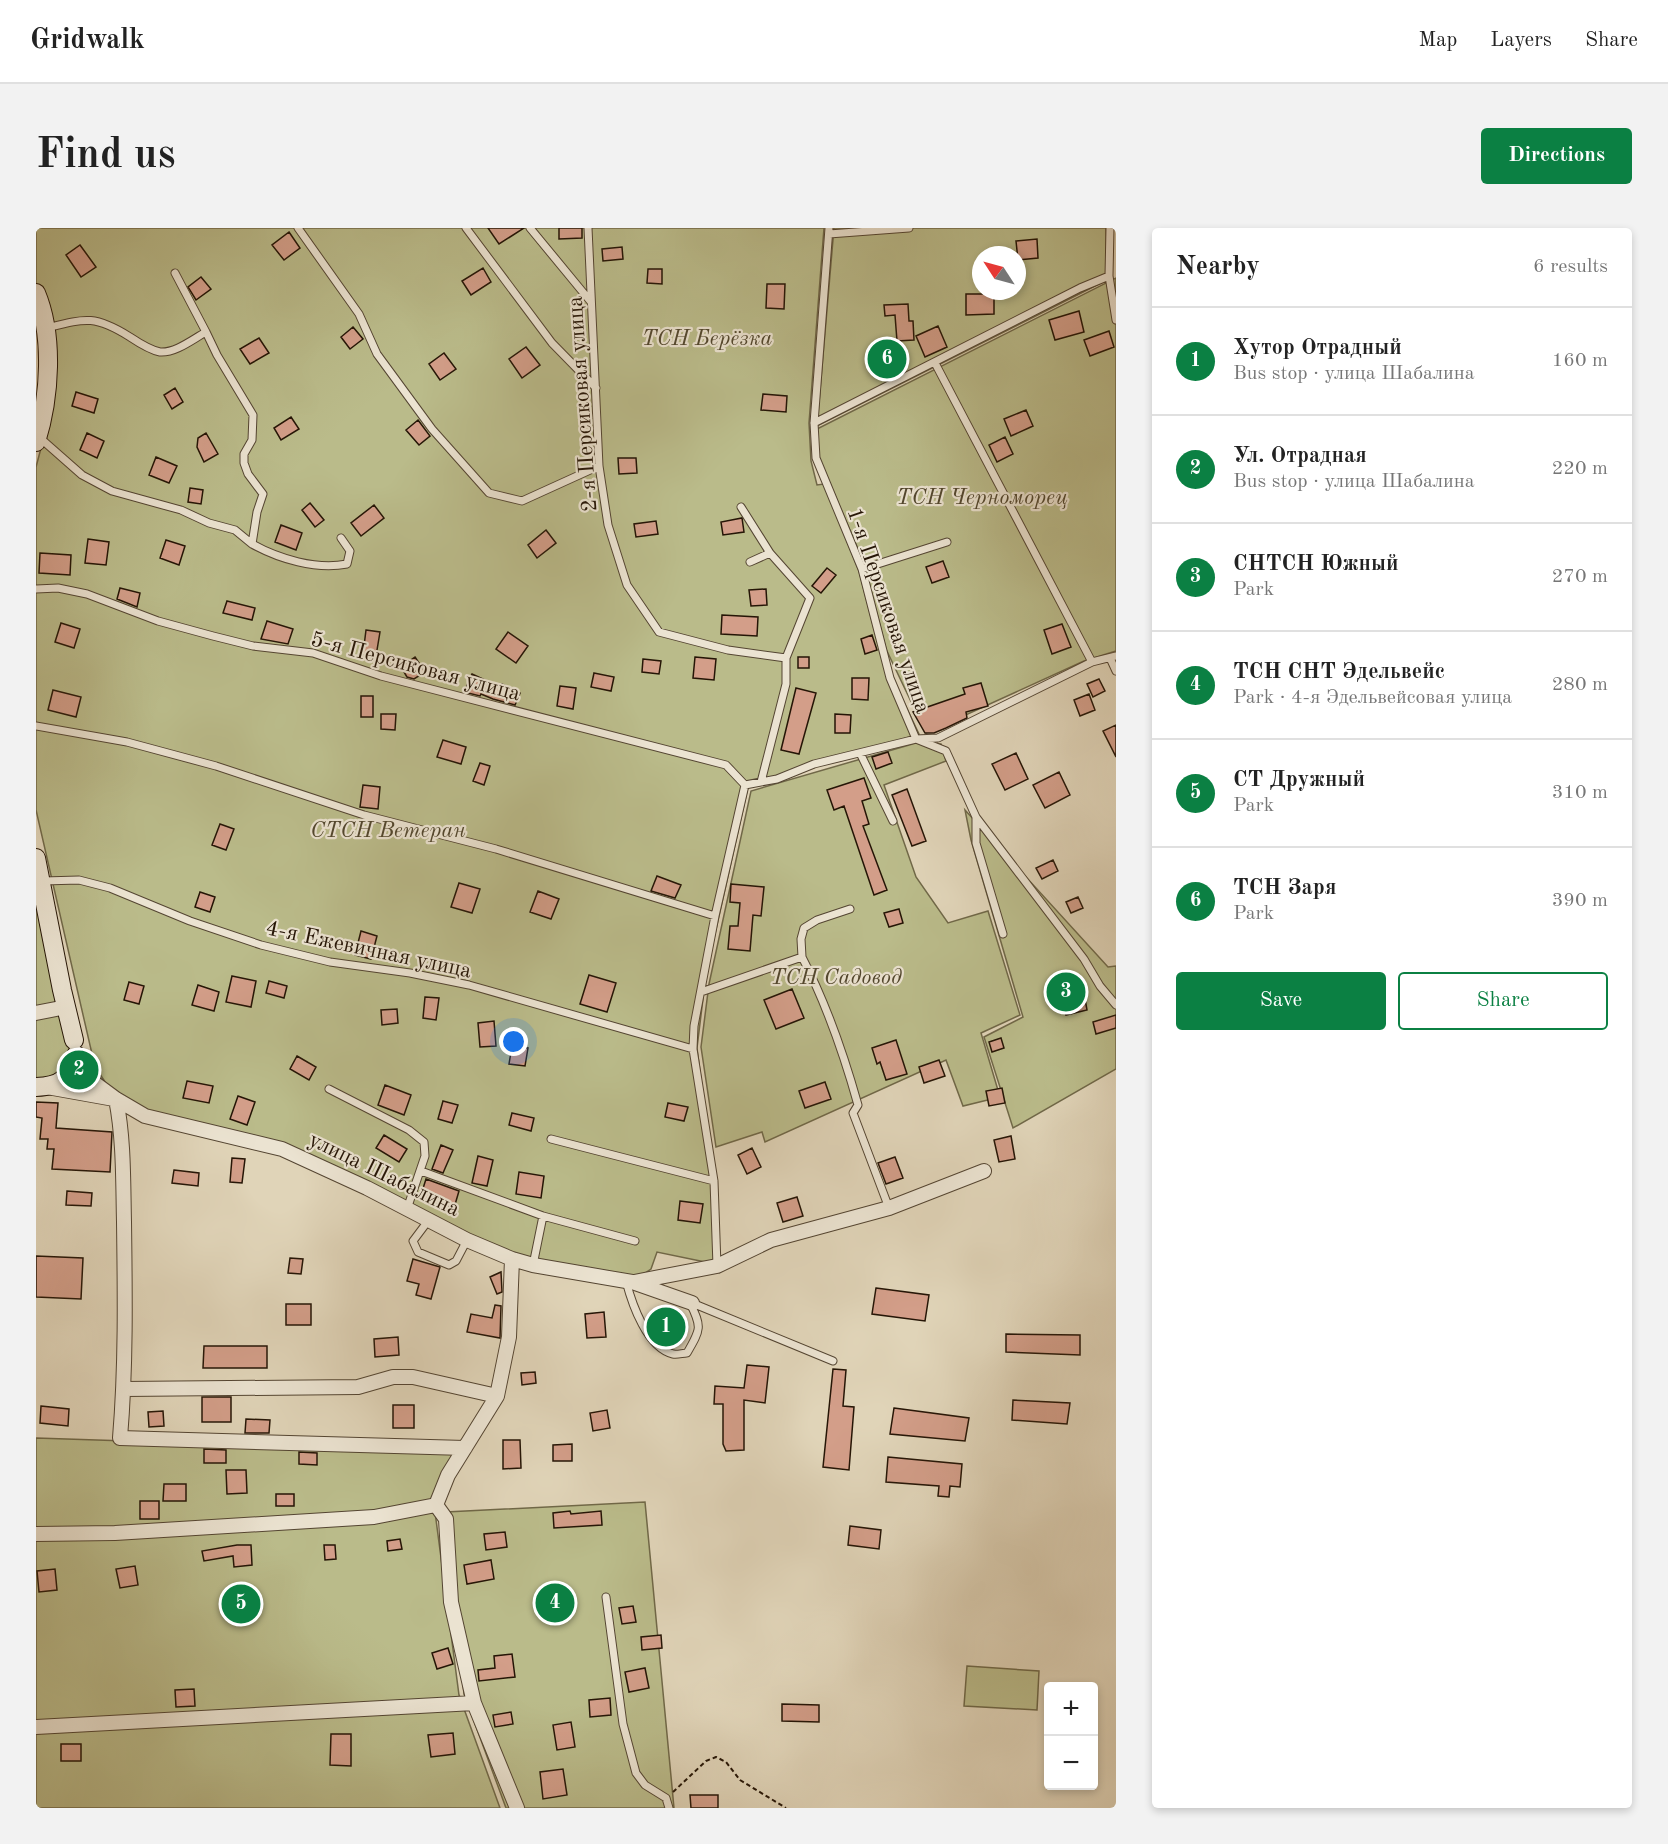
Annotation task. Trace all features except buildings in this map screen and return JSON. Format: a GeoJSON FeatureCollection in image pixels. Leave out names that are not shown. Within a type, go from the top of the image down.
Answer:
{"type":"FeatureCollection","features":[{"type":"Feature","properties":{"kind":"main road"},"geometry":{"type":"LineString","coordinates":[[36,293],[43,310],[49,376],[37,439]]}},
{"type":"Feature","properties":{"kind":"main road","name":"улица Шабалина"},"geometry":{"type":"LineString","coordinates":[[36,858],[75,1048]]}},
{"type":"Feature","properties":{"kind":"main road"},"geometry":{"type":"LineString","coordinates":[[40,1087],[60,1083],[70,1072],[75,1048]]}},
{"type":"Feature","properties":{"kind":"street"},"geometry":{"type":"LineString","coordinates":[[36,1013],[66,1007]]}},
{"type":"Feature","properties":{"kind":"street","name":"улица Шабалина"},"geometry":{"type":"LineString","coordinates":[[75,1048],[89,1080],[145,1116],[282,1149],[467,1240],[512,1259],[532,1265],[629,1282],[691,1303]]}},
{"type":"Feature","properties":{"kind":"street"},"geometry":{"type":"LineString","coordinates":[[40,1087],[116,1099],[122,1127],[124,1389],[120,1438],[465,1448]]}},
{"type":"Feature","properties":{"kind":"street"},"geometry":{"type":"LineString","coordinates":[[629,1282],[717,1266],[771,1240],[889,1208],[984,1171]]}},
{"type":"Feature","properties":{"kind":"street"},"geometry":{"type":"LineString","coordinates":[[436,1505],[448,1475],[497,1396],[509,1337],[512,1259]]}},
{"type":"Feature","properties":{"kind":"street"},"geometry":{"type":"LineString","coordinates":[[124,1389],[358,1387],[393,1377],[413,1377],[497,1396]]}},
{"type":"Feature","properties":{"kind":"street"},"geometry":{"type":"LineString","coordinates":[[436,1505],[446,1519],[452,1602],[474,1702],[517,1808]]}},
{"type":"Feature","properties":{"kind":"street"},"geometry":{"type":"LineString","coordinates":[[36,1534],[115,1533],[374,1517],[436,1505]]}},
{"type":"Feature","properties":{"kind":"street"},"geometry":{"type":"LineString","coordinates":[[36,1727],[474,1702]]}},
{"type":"Feature","properties":{"kind":"lane"},"geometry":{"type":"LineString","coordinates":[[298,228],[359,314],[377,354],[432,429],[489,494],[522,501],[599,466]]}},
{"type":"Feature","properties":{"kind":"lane"},"geometry":{"type":"LineString","coordinates":[[466,228],[552,343],[596,387]]}},
{"type":"Feature","properties":{"kind":"lane"},"geometry":{"type":"LineString","coordinates":[[530,228],[591,302]]}},
{"type":"Feature","properties":{"kind":"lane","name":"2-я Персиковая улица"},"geometry":{"type":"LineString","coordinates":[[588,228],[599,466],[608,525],[627,585],[659,632],[728,650],[786,658]]}},
{"type":"Feature","properties":{"kind":"lane"},"geometry":{"type":"LineString","coordinates":[[829,231],[909,228]]}},
{"type":"Feature","properties":{"kind":"lane"},"geometry":{"type":"LineString","coordinates":[[1110,228],[1109,276],[1116,320]]}},
{"type":"Feature","properties":{"kind":"lane","name":"1-я Персиковая улица"},"geometry":{"type":"LineString","coordinates":[[829,231],[814,423],[816,458],[862,569],[890,678],[916,739],[946,751],[976,817],[1084,959],[1100,986],[1116,1005]]}},
{"type":"Feature","properties":{"kind":"lane"},"geometry":{"type":"LineString","coordinates":[[175,273],[253,415],[252,440],[244,454],[244,463],[248,474],[263,494],[257,512],[252,544]]}},
{"type":"Feature","properties":{"kind":"lane"},"geometry":{"type":"LineString","coordinates":[[814,423],[1080,288],[1109,276]]}},
{"type":"Feature","properties":{"kind":"lane"},"geometry":{"type":"LineString","coordinates":[[45,329],[81,319],[110,325],[140,344],[159,352],[173,351],[206,332]]}},
{"type":"Feature","properties":{"kind":"lane"},"geometry":{"type":"LineString","coordinates":[[935,363],[1092,662]]}},
{"type":"Feature","properties":{"kind":"lane"},"geometry":{"type":"LineString","coordinates":[[37,439],[82,475],[112,491],[181,510],[235,530],[252,544],[271,554],[316,565],[347,564],[350,551],[341,538]]}},
{"type":"Feature","properties":{"kind":"lane"},"geometry":{"type":"LineString","coordinates":[[741,507],[770,554],[810,598],[786,658],[786,684],[761,782]]}},
{"type":"Feature","properties":{"kind":"lane"},"geometry":{"type":"LineString","coordinates":[[862,569],[947,542]]}},
{"type":"Feature","properties":{"kind":"lane"},"geometry":{"type":"LineString","coordinates":[[750,561],[770,554]]}},
{"type":"Feature","properties":{"kind":"lane","name":"5-я Персиковая улица"},"geometry":{"type":"LineString","coordinates":[[36,589],[58,588],[87,594],[158,621],[253,646],[313,653],[393,679],[726,765],[745,785]]}},
{"type":"Feature","properties":{"kind":"lane"},"geometry":{"type":"LineString","coordinates":[[717,1266],[714,1181],[693,1049],[694,1026],[715,916],[745,785],[777,779],[814,764],[916,739],[938,738],[1092,662],[1113,657],[1116,671]]}},
{"type":"Feature","properties":{"kind":"lane"},"geometry":{"type":"LineString","coordinates":[[36,726],[127,742],[216,766],[364,814],[507,852],[715,916]]}},
{"type":"Feature","properties":{"kind":"lane"},"geometry":{"type":"LineString","coordinates":[[860,753],[893,821]]}},
{"type":"Feature","properties":{"kind":"lane"},"geometry":{"type":"LineString","coordinates":[[976,817],[976,843],[1003,934]]}},
{"type":"Feature","properties":{"kind":"lane","name":"4-я Ежевичная улица"},"geometry":{"type":"LineString","coordinates":[[40,881],[79,880],[110,888],[190,921],[261,945],[330,962],[410,973],[469,986],[693,1049]]}},
{"type":"Feature","properties":{"kind":"lane"},"geometry":{"type":"LineString","coordinates":[[850,909],[804,928],[801,939],[802,957],[813,978],[850,1078],[858,1105],[853,1113],[889,1208]]}},
{"type":"Feature","properties":{"kind":"lane"},"geometry":{"type":"LineString","coordinates":[[701,992],[802,957]]}},
{"type":"Feature","properties":{"kind":"lane"},"geometry":{"type":"LineString","coordinates":[[329,1089],[410,1130],[424,1142],[425,1156],[407,1209]]}},
{"type":"Feature","properties":{"kind":"lane"},"geometry":{"type":"LineString","coordinates":[[550,1139],[714,1181]]}},
{"type":"Feature","properties":{"kind":"lane"},"geometry":{"type":"LineString","coordinates":[[421,1171],[543,1216],[635,1241]]}},
{"type":"Feature","properties":{"kind":"lane"},"geometry":{"type":"LineString","coordinates":[[532,1265],[543,1216]]}},
{"type":"Feature","properties":{"kind":"lane"},"geometry":{"type":"LineString","coordinates":[[428,1221],[413,1241],[418,1252],[449,1264],[456,1261],[467,1240]]}},
{"type":"Feature","properties":{"kind":"lane"},"geometry":{"type":"LineString","coordinates":[[629,1282],[633,1306],[646,1330],[662,1349],[675,1354],[687,1353],[697,1335],[699,1321],[691,1303]]}},
{"type":"Feature","properties":{"kind":"lane"},"geometry":{"type":"LineString","coordinates":[[691,1303],[832,1361]]}},
{"type":"Feature","properties":{"kind":"lane"},"geometry":{"type":"LineString","coordinates":[[606,1597],[623,1724],[636,1773],[645,1785],[666,1798],[669,1808]]}},
{"type":"Feature","properties":{"kind":"path"},"geometry":{"type":"LineString","coordinates":[[666,1798],[706,1761],[716,1757],[726,1762],[740,1780],[786,1808]]}},
{"type":"Feature","properties":{"kind":"green space","name":"СТСН Ветеран"},"geometry":{"type":"Polygon","coordinates":[[[36,228],[824,228],[809,423],[811,461],[817,485],[824,484],[859,571],[880,652],[919,734],[748,787],[706,974],[697,1048],[713,1173],[715,1264],[657,1252],[651,1269],[629,1284],[508,1261],[284,1154],[118,1101],[95,1067],[36,810],[36,467],[44,437],[41,323],[36,310],[36,228]]]}},
{"type":"Feature","properties":{"kind":"green space"},"geometry":{"type":"Polygon","coordinates":[[[834,228],[1106,228],[1107,280],[817,426],[834,228]]]}},
{"type":"Feature","properties":{"kind":"green space","name":"ТСН Черноморец"},"geometry":{"type":"Polygon","coordinates":[[[1116,278],[1116,651],[1084,661],[926,733],[886,649],[864,563],[819,458],[817,429],[1116,278]]]}},
{"type":"Feature","properties":{"kind":"green space","name":"ТСН Садовод"},"geometry":{"type":"Polygon","coordinates":[[[916,743],[941,744],[946,761],[884,785],[916,877],[948,923],[988,911],[1020,1015],[981,1033],[1000,1097],[963,1106],[946,1060],[765,1142],[762,1132],[716,1147],[701,1047],[709,984],[751,791],[916,743]]]}},
{"type":"Feature","properties":{"kind":"green space"},"geometry":{"type":"Polygon","coordinates":[[[965,810],[1108,967],[1116,966],[1116,1069],[1013,1128],[984,1037],[1023,1017],[971,840],[965,810]]]}},
{"type":"Feature","properties":{"kind":"green space"},"geometry":{"type":"Polygon","coordinates":[[[36,883],[74,1040],[70,1072],[36,1087],[36,883]]]}},
{"type":"Feature","properties":{"kind":"green space"},"geometry":{"type":"Polygon","coordinates":[[[36,1438],[457,1452],[435,1512],[459,1695],[500,1808],[36,1808],[36,1438]]]}},
{"type":"Feature","properties":{"kind":"green space"},"geometry":{"type":"Polygon","coordinates":[[[645,1502],[674,1808],[506,1808],[464,1694],[446,1512],[645,1502]]]}},
{"type":"Feature","properties":{"kind":"green space"},"geometry":{"type":"Polygon","coordinates":[[[967,1666],[1039,1671],[1037,1710],[964,1706],[967,1666]]]}},
{"type":"Feature","properties":{"kind":"place","name":"ТСН Заря"},"geometry":{"type":"Point","coordinates":[887,359]}},
{"type":"Feature","properties":{"kind":"place","name":"СНТСН Южный"},"geometry":{"type":"Point","coordinates":[1066,992]}},
{"type":"Feature","properties":{"kind":"place","name":"Ул. Отрадная"},"geometry":{"type":"Point","coordinates":[79,1070]}},
{"type":"Feature","properties":{"kind":"place","name":"Хутор Отрадный"},"geometry":{"type":"Point","coordinates":[666,1327]}},
{"type":"Feature","properties":{"kind":"place","name":"ТСН СНТ Эдельвейс"},"geometry":{"type":"Point","coordinates":[555,1603]}},
{"type":"Feature","properties":{"kind":"place","name":"СТ Дружный"},"geometry":{"type":"Point","coordinates":[241,1604]}},
{"type":"Feature","properties":{"kind":"park label","name":"ТСН Берёзка"},"geometry":{"type":"Point","coordinates":[707,337]}}]}
